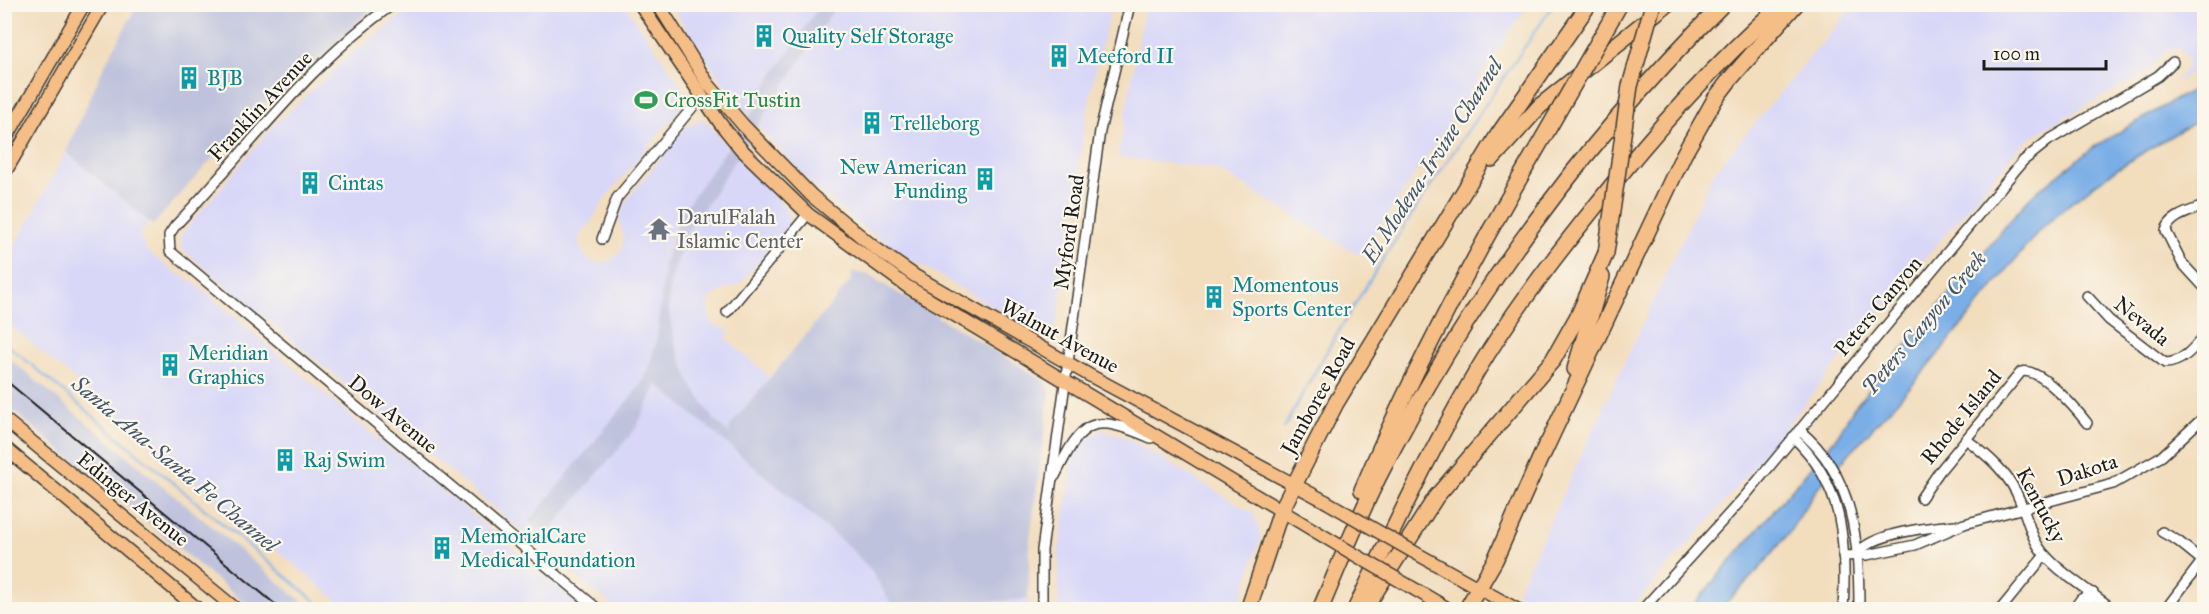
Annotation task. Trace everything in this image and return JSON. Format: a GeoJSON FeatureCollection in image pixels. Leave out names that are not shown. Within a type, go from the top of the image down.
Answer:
{"type":"FeatureCollection","features":[{"type":"Feature","properties":{"kind":"highway","name":"Jamboree Road"},"geometry":{"type":"LineString","coordinates":[[1248,609],[1281,511],[1336,403],[1498,135],[1589,4]]}},
{"type":"Feature","properties":{"kind":"highway"},"geometry":{"type":"LineString","coordinates":[[1320,609],[1354,510],[1413,374],[1494,221],[1620,4]]}},
{"type":"Feature","properties":{"kind":"highway"},"geometry":{"type":"LineString","coordinates":[[1543,454],[1598,298],[1630,86],[1653,4]]}},
{"type":"Feature","properties":{"kind":"highway"},"geometry":{"type":"LineString","coordinates":[[1461,196],[1540,106],[1667,4]]}},
{"type":"Feature","properties":{"kind":"highway"},"geometry":{"type":"LineString","coordinates":[[1320,609],[1379,477],[1441,364],[1522,240],[1632,100],[1668,59],[1723,4]]}},
{"type":"Feature","properties":{"kind":"highway"},"geometry":{"type":"LineString","coordinates":[[1355,609],[1393,528],[1478,369],[1554,258],[1665,120],[1744,38],[1782,4]]}},
{"type":"Feature","properties":{"kind":"highway"},"geometry":{"type":"LineString","coordinates":[[1466,609],[1495,560],[1689,145],[1715,99],[1796,4]]}},
{"type":"Feature","properties":{"kind":"highway"},"geometry":{"type":"LineString","coordinates":[[1364,609],[1436,497],[1553,360],[1580,314],[1606,253]]}},
{"type":"Feature","properties":{"kind":"main road"},"geometry":{"type":"LineString","coordinates":[[4,142],[84,4]]}},
{"type":"Feature","properties":{"kind":"main road"},"geometry":{"type":"LineString","coordinates":[[4,174],[103,4]]}},
{"type":"Feature","properties":{"kind":"main road","name":"Walnut Avenue"},"geometry":{"type":"LineString","coordinates":[[640,4],[701,97],[741,148],[808,213],[908,287],[1065,379],[1312,530],[1450,609]]}},
{"type":"Feature","properties":{"kind":"main road","name":"Walnut Avenue"},"geometry":{"type":"LineString","coordinates":[[658,4],[708,84],[777,162],[812,196],[875,248],[915,276],[1068,363],[1325,501],[1478,589],[1518,609]]}},
{"type":"Feature","properties":{"kind":"main road","name":"Edinger Avenue"},"geometry":{"type":"LineString","coordinates":[[4,419],[237,609]]}},
{"type":"Feature","properties":{"kind":"main road","name":"Edinger Avenue"},"geometry":{"type":"LineString","coordinates":[[4,447],[199,609]]}},
{"type":"Feature","properties":{"kind":"street","name":"Franklin Avenue"},"geometry":{"type":"LineString","coordinates":[[168,243],[175,226],[279,107],[326,61],[393,4]]}},
{"type":"Feature","properties":{"kind":"street","name":"Myford Road"},"geometry":{"type":"LineString","coordinates":[[1042,609],[1042,550],[1100,131],[1130,4]]}},
{"type":"Feature","properties":{"kind":"street","name":"Peters Canyon"},"geometry":{"type":"LineString","coordinates":[[1642,609],[1745,496],[2023,161],[2049,140],[2158,76],[2173,62]]}},
{"type":"Feature","properties":{"kind":"street"},"geometry":{"type":"LineString","coordinates":[[602,240],[617,198],[701,97]]}},
{"type":"Feature","properties":{"kind":"street"},"geometry":{"type":"LineString","coordinates":[[2205,206],[2175,218],[2169,222],[2166,231],[2182,263],[2205,287]]}},
{"type":"Feature","properties":{"kind":"street"},"geometry":{"type":"LineString","coordinates":[[727,312],[808,213]]}},
{"type":"Feature","properties":{"kind":"street","name":"Dow Avenue"},"geometry":{"type":"LineString","coordinates":[[168,243],[170,251],[177,259],[600,609]]}},
{"type":"Feature","properties":{"kind":"street","name":"Nevada"},"geometry":{"type":"LineString","coordinates":[[2087,296],[2109,320],[2165,363],[2174,363],[2181,359],[2205,336]]}},
{"type":"Feature","properties":{"kind":"street","name":"Rhode Island"},"geometry":{"type":"LineString","coordinates":[[1921,498],[2016,377],[2025,371],[2038,376],[2069,402],[2087,423]]}},
{"type":"Feature","properties":{"kind":"street","name":"Dakota"},"geometry":{"type":"LineString","coordinates":[[1857,554],[1864,544],[1913,530],[1964,524],[2113,484],[2162,456],[2205,417]]}},
{"type":"Feature","properties":{"kind":"street"},"geometry":{"type":"LineString","coordinates":[[1052,484],[1077,436],[1083,429],[1097,423],[1134,431],[1188,453]]}},
{"type":"Feature","properties":{"kind":"street"},"geometry":{"type":"LineString","coordinates":[[1796,433],[1815,443],[1828,458],[1840,480],[1852,517],[1857,554],[1859,609]]}},
{"type":"Feature","properties":{"kind":"street"},"geometry":{"type":"LineString","coordinates":[[1796,433],[1820,467],[1832,490],[1837,506],[1843,556],[1843,609]]}},
{"type":"Feature","properties":{"kind":"street","name":"Kentucky"},"geometry":{"type":"LineString","coordinates":[[1966,439],[2002,471],[2023,509],[2031,532],[2045,555],[2114,609]]}},
{"type":"Feature","properties":{"kind":"street","name":"Dakota"},"geometry":{"type":"LineString","coordinates":[[1843,556],[1867,555],[1919,543],[1964,524]]}},
{"type":"Feature","properties":{"kind":"street"},"geometry":{"type":"LineString","coordinates":[[1913,530],[1919,543]]}},
{"type":"Feature","properties":{"kind":"street"},"geometry":{"type":"LineString","coordinates":[[2162,532],[2204,561],[2164,609]]}},
{"type":"Feature","properties":{"kind":"street"},"geometry":{"type":"LineString","coordinates":[[2000,609],[2045,555]]}},
{"type":"Feature","properties":{"kind":"street"},"geometry":{"type":"LineString","coordinates":[[2073,609],[2081,599],[2093,593]]}},
{"type":"Feature","properties":{"kind":"street"},"geometry":{"type":"LineString","coordinates":[[2087,609],[2093,593]]}},
{"type":"Feature","properties":{"kind":"shaded area"},"geometry":{"type":"Polygon","coordinates":[[[138,4],[376,5],[270,105],[263,101],[153,225],[66,152],[103,68],[138,4]]]}},
{"type":"Feature","properties":{"kind":"shaded area"},"geometry":{"type":"Polygon","coordinates":[[[1145,4],[1528,5],[1360,256],[1216,169],[1118,157],[1145,4]]]}},
{"type":"Feature","properties":{"kind":"shaded area"},"geometry":{"type":"Polygon","coordinates":[[[415,5],[625,5],[683,89],[683,105],[606,197],[587,228],[584,227],[580,238],[580,248],[588,260],[598,263],[609,262],[620,253],[624,241],[619,218],[627,200],[689,123],[691,125],[699,120],[707,122],[727,147],[699,191],[680,215],[670,240],[664,264],[657,339],[647,374],[851,549],[872,571],[894,609],[616,609],[182,249],[181,235],[274,125],[351,54],[415,5]]]}},
{"type":"Feature","properties":{"kind":"shaded area"},"geometry":{"type":"Polygon","coordinates":[[[671,5],[820,5],[764,90],[766,94],[748,116],[719,78],[671,5]]]}},
{"type":"Feature","properties":{"kind":"shaded area"},"geometry":{"type":"Polygon","coordinates":[[[820,5],[837,5],[686,235],[670,285],[669,314],[677,349],[691,384],[712,417],[729,434],[730,426],[852,279],[852,272],[868,275],[1043,380],[1050,391],[1030,538],[1028,599],[894,609],[872,571],[851,549],[657,384],[636,428],[546,535],[529,521],[639,387],[647,374],[657,339],[664,264],[680,215],[756,107],[754,103],[766,94],[763,90],[820,5]]]}},
{"type":"Feature","properties":{"kind":"shaded area"},"geometry":{"type":"Polygon","coordinates":[[[837,5],[1112,5],[1085,123],[1057,323],[1050,331],[1038,333],[921,265],[861,226],[812,184],[758,126],[837,5]]]}},
{"type":"Feature","properties":{"kind":"shaded area"},"geometry":{"type":"Polygon","coordinates":[[[1854,5],[2204,5],[2204,66],[2176,82],[2187,67],[2187,58],[2178,48],[2167,49],[2147,72],[2039,132],[2021,145],[1872,321],[1709,521],[1630,609],[1553,609],[1516,594],[1714,172],[1854,5]]]}},
{"type":"Feature","properties":{"kind":"shaded area"},"geometry":{"type":"Polygon","coordinates":[[[66,152],[149,222],[140,234],[146,250],[173,271],[192,281],[392,451],[396,451],[586,609],[347,609],[5,321],[5,265],[66,152]]]}},
{"type":"Feature","properties":{"kind":"shaded area"},"geometry":{"type":"Polygon","coordinates":[[[737,156],[786,208],[789,225],[742,282],[712,296],[707,307],[712,324],[729,331],[727,340],[770,377],[730,426],[730,435],[712,417],[691,384],[674,340],[669,314],[670,285],[686,235],[737,156]]]}},
{"type":"Feature","properties":{"kind":"shaded area"},"geometry":{"type":"Polygon","coordinates":[[[4,355],[311,609],[252,609],[5,404],[4,355]]]}},
{"type":"Feature","properties":{"kind":"shaded area"},"geometry":{"type":"Polygon","coordinates":[[[1101,431],[1117,434],[1141,446],[1254,514],[1261,537],[1238,609],[1058,609],[1059,550],[1074,453],[1079,443],[1101,431]]]}},
{"type":"Feature","properties":{"kind":"shaded area"},"geometry":{"type":"Polygon","coordinates":[[[1028,599],[1028,609],[919,609],[1028,599]]]}},
{"type":"Feature","properties":{"kind":"water"},"geometry":{"type":"Polygon","coordinates":[[[2204,83],[2204,117],[2096,184],[2037,233],[1922,374],[1817,489],[1788,534],[1762,566],[1720,609],[1689,610],[1838,435],[1853,409],[2030,197],[2095,146],[2204,83]]]}},
{"type":"Feature","properties":{"kind":"waterway","name":"El Modena-Irvine Channel"},"geometry":{"type":"LineString","coordinates":[[1284,428],[1314,373],[1379,266],[1554,4]]}},
{"type":"Feature","properties":{"kind":"waterway","name":"Santa Ana-Santa Fe Channel"},"geometry":{"type":"LineString","coordinates":[[4,342],[326,610]]}},
{"type":"Feature","properties":{"kind":"railway"},"geometry":{"type":"LineString","coordinates":[[4,379],[282,610]]}},
{"type":"Feature","properties":{"kind":"place","name":"Quality Self Storage"},"geometry":{"type":"Point","coordinates":[764,36]}},
{"type":"Feature","properties":{"kind":"place","name":"Meeford II"},"geometry":{"type":"Point","coordinates":[1059,56]}},
{"type":"Feature","properties":{"kind":"place","name":"BJB"},"geometry":{"type":"Point","coordinates":[189,78]}},
{"type":"Feature","properties":{"kind":"place","name":"CrossFit Tustin"},"geometry":{"type":"Point","coordinates":[646,100]}},
{"type":"Feature","properties":{"kind":"place","name":"Trelleborg"},"geometry":{"type":"Point","coordinates":[872,123]}},
{"type":"Feature","properties":{"kind":"place","name":"New American Funding"},"geometry":{"type":"Point","coordinates":[985,179]}},
{"type":"Feature","properties":{"kind":"place","name":"Cintas"},"geometry":{"type":"Point","coordinates":[310,183]}},
{"type":"Feature","properties":{"kind":"place","name":"DarulFalah Islamic Center"},"geometry":{"type":"Point","coordinates":[659,229]}},
{"type":"Feature","properties":{"kind":"place","name":"Momentous Sports Center"},"geometry":{"type":"Point","coordinates":[1214,297]}},
{"type":"Feature","properties":{"kind":"place","name":"Meridian Graphics"},"geometry":{"type":"Point","coordinates":[170,365]}},
{"type":"Feature","properties":{"kind":"place","name":"Raj Swim"},"geometry":{"type":"Point","coordinates":[285,460]}},
{"type":"Feature","properties":{"kind":"place","name":"MemorialCare Medical Foundation"},"geometry":{"type":"Point","coordinates":[442,548]}},
{"type":"Feature","properties":{"kind":"water label","name":"Peters Canyon Creek"},"geometry":{"type":"Point","coordinates":[1924,323]}}]}
